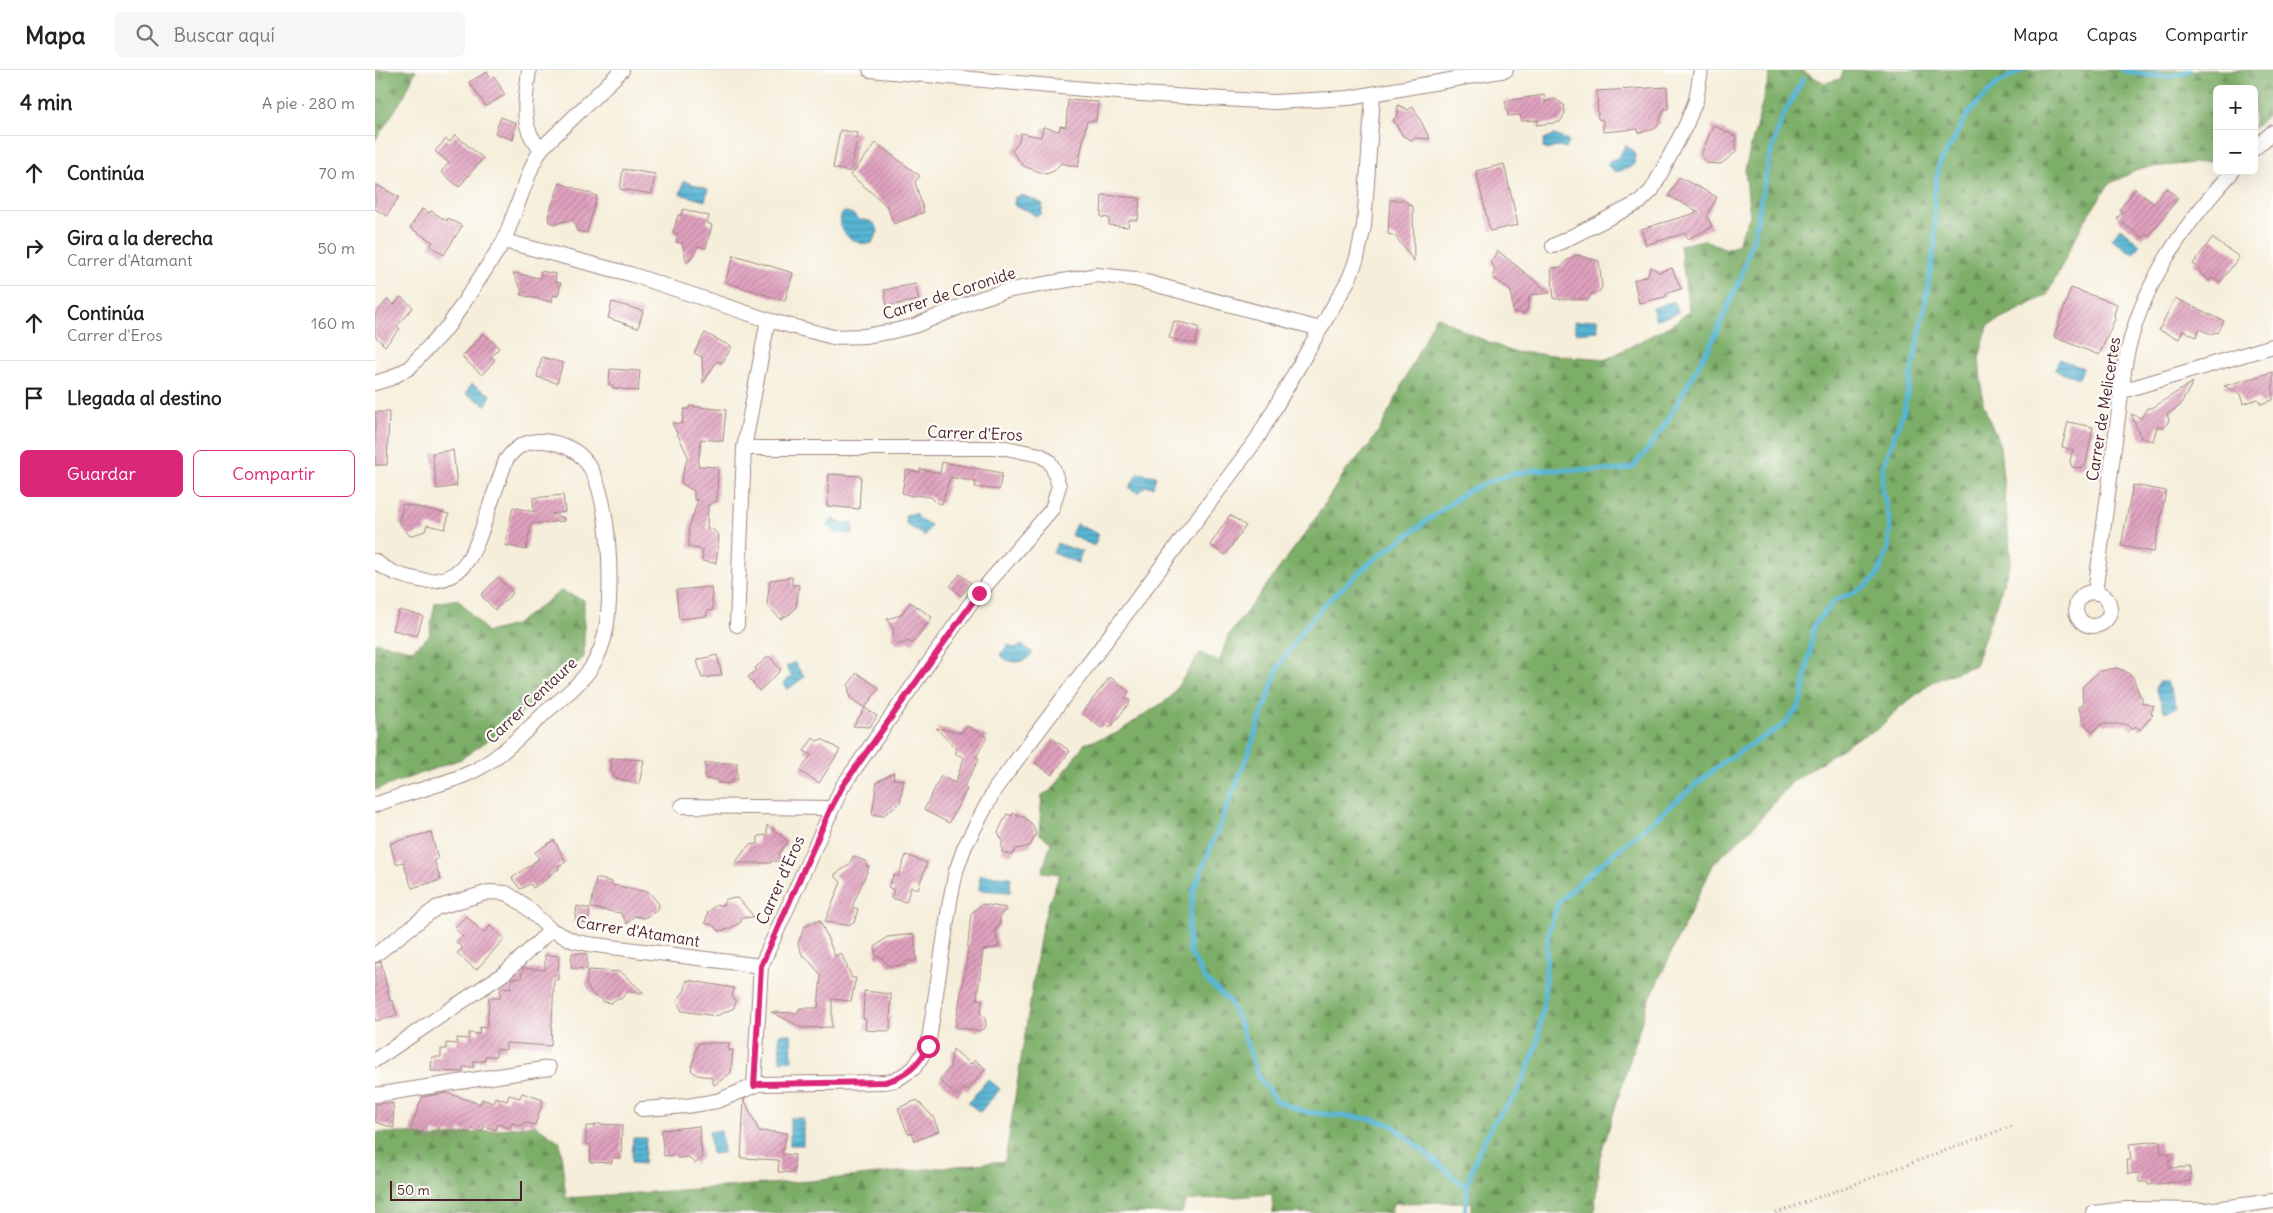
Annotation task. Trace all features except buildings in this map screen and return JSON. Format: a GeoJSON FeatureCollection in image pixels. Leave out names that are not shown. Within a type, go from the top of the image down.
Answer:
{"type":"FeatureCollection","features":[{"type":"Feature","properties":{"kind":"street"},"geometry":{"type":"LineString","coordinates":[[529,70],[526,113],[527,130],[533,141],[541,149]]}},
{"type":"Feature","properties":{"kind":"street"},"geometry":{"type":"LineString","coordinates":[[375,383],[391,378],[409,368],[449,325],[504,241],[541,149],[622,70]]}},
{"type":"Feature","properties":{"kind":"street"},"geometry":{"type":"LineString","coordinates":[[870,70],[1131,93],[1274,102],[1330,100],[1506,70]]}},
{"type":"Feature","properties":{"kind":"street"},"geometry":{"type":"LineString","coordinates":[[1553,246],[1640,202],[1652,190],[1686,125],[1696,100],[1701,70]]}},
{"type":"Feature","properties":{"kind":"street"},"geometry":{"type":"LineString","coordinates":[[642,1109],[687,1106],[717,1101],[759,1084],[885,1082],[906,1074],[919,1061],[928,1046],[956,870],[965,846],[995,789],[1257,439],[1349,279],[1361,241],[1373,94]]}},
{"type":"Feature","properties":{"kind":"street"},"geometry":{"type":"LineString","coordinates":[[2258,145],[2273,132]]}},
{"type":"Feature","properties":{"kind":"street","name":"Carrer de Melicertes"},"geometry":{"type":"LineString","coordinates":[[2095,593],[2127,354],[2148,291],[2167,257],[2189,223],[2230,175]]}},
{"type":"Feature","properties":{"kind":"street","name":"Carrer de Coronide"},"geometry":{"type":"LineString","coordinates":[[504,241],[631,274],[769,320],[821,335],[865,336],[914,326],[979,299],[1005,291],[1097,275],[1135,279],[1320,330]]}},
{"type":"Feature","properties":{"kind":"street"},"geometry":{"type":"LineString","coordinates":[[737,624],[743,448],[769,320]]}},
{"type":"Feature","properties":{"kind":"street"},"geometry":{"type":"LineString","coordinates":[[2122,391],[2273,346]]}},
{"type":"Feature","properties":{"kind":"street","name":"Carrer Centaure"},"geometry":{"type":"LineString","coordinates":[[375,561],[392,572],[424,580],[438,580],[460,570],[473,554],[506,460],[512,451],[528,442],[550,442],[572,449],[587,462],[598,486],[607,532],[609,592],[606,631],[591,668],[559,701],[510,745],[479,768],[454,779],[375,805]]}},
{"type":"Feature","properties":{"kind":"street","name":"Carrer d'Eros"},"geometry":{"type":"LineString","coordinates":[[743,448],[1006,448],[1040,455],[1049,461],[1057,478],[1058,492],[1052,509],[970,604],[842,787],[761,966]]}},
{"type":"Feature","properties":{"kind":"street"},"geometry":{"type":"LineString","coordinates":[[682,806],[831,808]]}},
{"type":"Feature","properties":{"kind":"street"},"geometry":{"type":"LineString","coordinates":[[375,955],[436,908],[489,892],[506,894],[523,904],[551,930]]}},
{"type":"Feature","properties":{"kind":"street","name":"Carrer d'Atamant"},"geometry":{"type":"LineString","coordinates":[[375,1060],[506,972],[551,930],[574,941],[588,944],[761,966]]}},
{"type":"Feature","properties":{"kind":"street"},"geometry":{"type":"LineString","coordinates":[[754,1086],[761,966]]}},
{"type":"Feature","properties":{"kind":"street"},"geometry":{"type":"LineString","coordinates":[[375,1095],[549,1068]]}},
{"type":"Feature","properties":{"kind":"street"},"geometry":{"type":"LineString","coordinates":[[2093,1213],[2125,1209],[2207,1210],[2273,1201]]}},
{"type":"Feature","properties":{"kind":"path"},"geometry":{"type":"LineString","coordinates":[[1776,1213],[2012,1126]]}},
{"type":"Feature","properties":{"kind":"green space"},"geometry":{"type":"Polygon","coordinates":[[[375,70],[416,70],[404,96],[375,141],[375,70]]]}},
{"type":"Feature","properties":{"kind":"green space"},"geometry":{"type":"Polygon","coordinates":[[[1771,70],[1800,70],[1825,83],[1840,79],[1844,70],[2273,70],[2273,110],[2258,124],[2258,85],[2213,85],[2213,161],[2141,168],[2109,184],[2082,225],[2047,295],[1988,326],[1979,358],[1983,404],[2000,446],[2011,561],[1975,665],[1934,681],[1900,707],[1878,729],[1856,739],[1792,782],[1753,827],[1714,863],[1647,1004],[1600,1157],[1594,1213],[1472,1213],[1472,1202],[1393,1203],[1391,1213],[1273,1213],[1272,1194],[1185,1201],[1182,1213],[375,1213],[375,1133],[410,1133],[432,1138],[535,1125],[560,1142],[566,1198],[810,1181],[1005,1161],[1041,932],[1047,908],[1060,874],[1042,872],[1051,843],[1039,833],[1042,795],[1052,790],[1084,744],[1115,734],[1170,698],[1200,653],[1219,662],[1228,636],[1308,530],[1345,472],[1370,444],[1382,426],[1436,316],[1472,335],[1513,352],[1607,359],[1671,325],[1689,312],[1680,245],[1704,240],[1727,249],[1736,246],[1750,216],[1745,169],[1771,70]]]}},
{"type":"Feature","properties":{"kind":"green space"},"geometry":{"type":"Polygon","coordinates":[[[561,591],[584,600],[584,657],[500,732],[461,759],[375,790],[375,642],[412,650],[429,636],[435,603],[458,599],[487,632],[515,625],[561,591]]]}},
{"type":"Feature","properties":{"kind":"water"},"geometry":{"type":"Polygon","coordinates":[[[1554,135],[1567,140],[1569,143],[1566,148],[1559,146],[1547,150],[1543,147],[1544,139],[1554,135]]]}},
{"type":"Feature","properties":{"kind":"water"},"geometry":{"type":"Polygon","coordinates":[[[1626,145],[1635,152],[1634,164],[1629,168],[1616,172],[1608,166],[1609,161],[1617,158],[1626,145]]]}},
{"type":"Feature","properties":{"kind":"water"},"geometry":{"type":"Polygon","coordinates":[[[684,181],[708,189],[705,201],[680,194],[684,181]]]}},
{"type":"Feature","properties":{"kind":"water"},"geometry":{"type":"Polygon","coordinates":[[[1023,195],[1043,204],[1041,214],[1036,216],[1027,210],[1016,207],[1014,204],[1015,197],[1023,195]]]}},
{"type":"Feature","properties":{"kind":"water"},"geometry":{"type":"Polygon","coordinates":[[[842,213],[853,214],[859,220],[869,221],[876,225],[878,232],[872,243],[860,243],[853,240],[843,231],[840,226],[840,219],[842,213]]]}},
{"type":"Feature","properties":{"kind":"water"},"geometry":{"type":"Polygon","coordinates":[[[2120,228],[2140,244],[2133,254],[2112,239],[2120,228]]]}},
{"type":"Feature","properties":{"kind":"water"},"geometry":{"type":"Polygon","coordinates":[[[1674,301],[1678,313],[1656,320],[1652,308],[1674,301]]]}},
{"type":"Feature","properties":{"kind":"water"},"geometry":{"type":"Polygon","coordinates":[[[1597,319],[1598,331],[1576,333],[1574,322],[1597,319]]]}},
{"type":"Feature","properties":{"kind":"water"},"geometry":{"type":"Polygon","coordinates":[[[2059,359],[2083,368],[2079,378],[2055,370],[2059,359]]]}},
{"type":"Feature","properties":{"kind":"water"},"geometry":{"type":"Polygon","coordinates":[[[471,384],[491,395],[486,405],[466,394],[471,384]]]}},
{"type":"Feature","properties":{"kind":"water"},"geometry":{"type":"Polygon","coordinates":[[[1138,473],[1156,476],[1153,487],[1145,486],[1139,493],[1129,488],[1138,473]]]}},
{"type":"Feature","properties":{"kind":"water"},"geometry":{"type":"Polygon","coordinates":[[[916,513],[918,518],[931,525],[924,536],[906,524],[905,515],[916,513]]]}},
{"type":"Feature","properties":{"kind":"water"},"geometry":{"type":"Polygon","coordinates":[[[833,518],[840,523],[853,523],[853,534],[836,533],[827,526],[833,518]]]}},
{"type":"Feature","properties":{"kind":"water"},"geometry":{"type":"Polygon","coordinates":[[[1076,524],[1099,534],[1094,546],[1071,535],[1076,524]]]}},
{"type":"Feature","properties":{"kind":"water"},"geometry":{"type":"Polygon","coordinates":[[[1057,543],[1082,552],[1078,563],[1053,553],[1057,543]]]}},
{"type":"Feature","properties":{"kind":"water"},"geometry":{"type":"Polygon","coordinates":[[[1008,645],[1015,648],[1022,645],[1033,653],[1022,661],[1013,662],[1000,655],[1008,645]]]}},
{"type":"Feature","properties":{"kind":"water"},"geometry":{"type":"Polygon","coordinates":[[[794,662],[804,677],[787,690],[783,684],[792,676],[786,667],[794,662]]]}},
{"type":"Feature","properties":{"kind":"water"},"geometry":{"type":"Polygon","coordinates":[[[2159,682],[2167,682],[2177,707],[2165,712],[2155,688],[2159,682]]]}},
{"type":"Feature","properties":{"kind":"water"},"geometry":{"type":"Polygon","coordinates":[[[980,875],[1011,877],[1010,892],[979,890],[980,875]]]}},
{"type":"Feature","properties":{"kind":"water"},"geometry":{"type":"Polygon","coordinates":[[[779,1034],[791,1034],[792,1060],[780,1060],[779,1034]]]}},
{"type":"Feature","properties":{"kind":"water"},"geometry":{"type":"Polygon","coordinates":[[[988,1079],[1000,1089],[980,1112],[968,1103],[988,1079]]]}},
{"type":"Feature","properties":{"kind":"water"},"geometry":{"type":"Polygon","coordinates":[[[790,1118],[803,1118],[803,1145],[790,1145],[790,1118]]]}},
{"type":"Feature","properties":{"kind":"water"},"geometry":{"type":"Polygon","coordinates":[[[721,1130],[723,1153],[712,1154],[709,1132],[721,1130]]]}},
{"type":"Feature","properties":{"kind":"water"},"geometry":{"type":"Polygon","coordinates":[[[633,1138],[646,1138],[644,1164],[632,1163],[633,1138]]]}},
{"type":"Feature","properties":{"kind":"waterway"},"geometry":{"type":"LineString","coordinates":[[1465,1213],[1468,1182],[1478,1153],[1493,1123],[1516,1095],[1537,1047],[1544,998],[1548,934],[1558,903],[1581,881],[1723,762],[1782,726],[1798,709],[1803,694],[1814,625],[1834,601],[1864,588],[1877,576],[1888,550],[1890,524],[1882,488],[1883,467],[1904,410],[1923,316],[1935,243],[1934,195],[1939,165],[1970,111],[1998,83],[2022,70]]}},
{"type":"Feature","properties":{"kind":"waterway"},"geometry":{"type":"LineString","coordinates":[[2123,70],[2165,76],[2174,76],[2189,70]]}},
{"type":"Feature","properties":{"kind":"waterway"},"geometry":{"type":"LineString","coordinates":[[1468,1189],[1392,1125],[1371,1119],[1306,1112],[1276,1101],[1259,1077],[1236,1014],[1228,1000],[1205,979],[1190,952],[1188,929],[1194,889],[1248,755],[1278,668],[1299,635],[1326,603],[1372,561],[1466,492],[1512,474],[1538,470],[1622,470],[1633,467],[1646,452],[1663,428],[1713,340],[1740,279],[1754,236],[1769,160],[1782,118],[1803,79]]}},
{"type":"Feature","properties":{"kind":"route"},"geometry":{"type":"LineString","coordinates":[[928,1046],[925,1054],[914,1068],[896,1080],[885,1082],[759,1084],[754,1086],[761,966],[831,808],[842,787],[979,593]]}}]}
